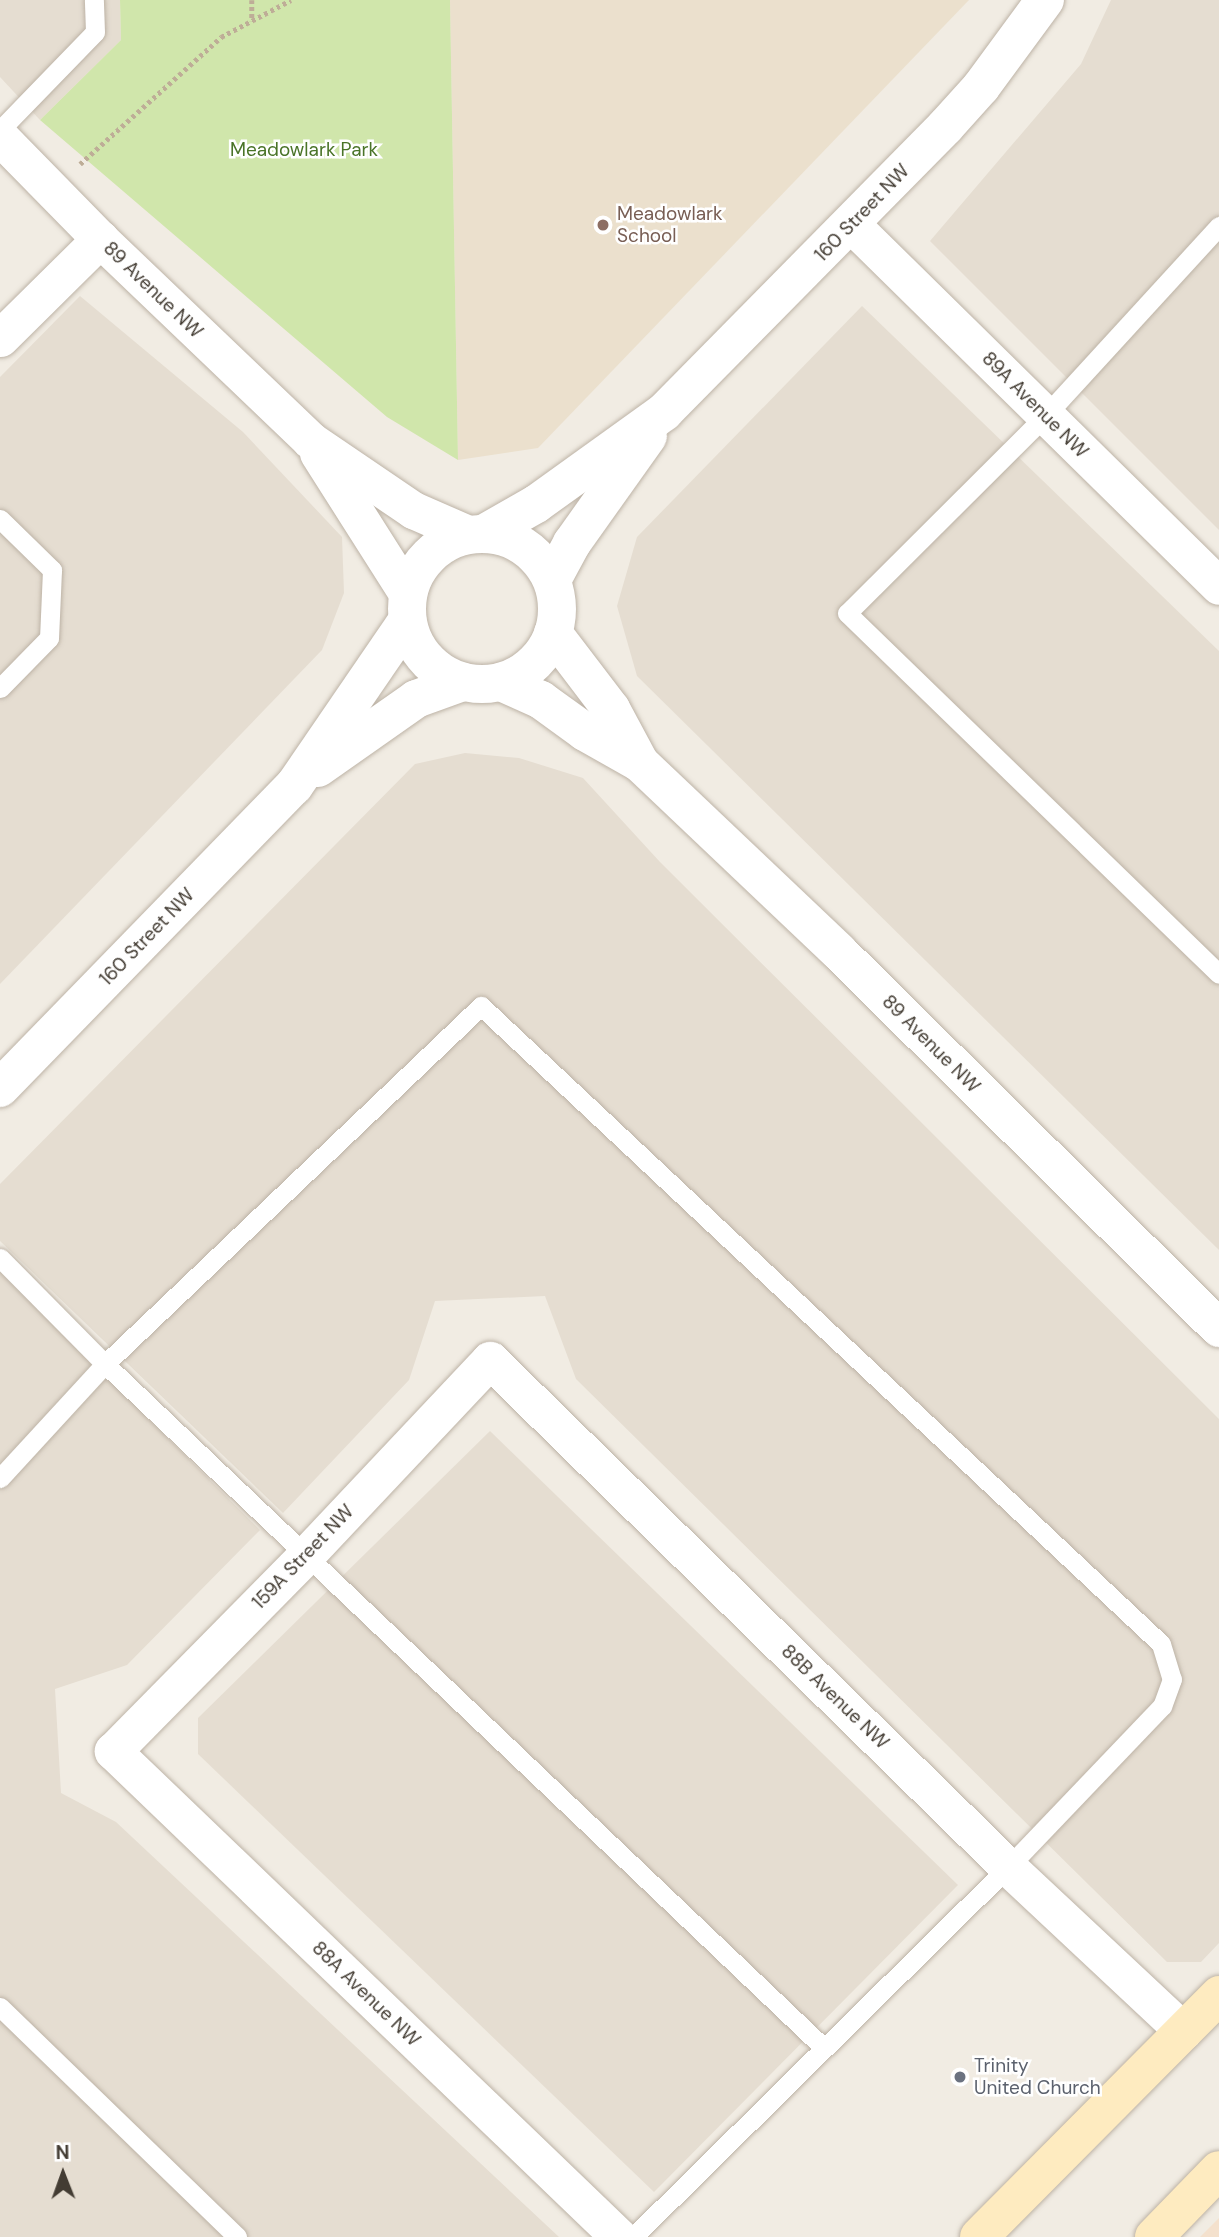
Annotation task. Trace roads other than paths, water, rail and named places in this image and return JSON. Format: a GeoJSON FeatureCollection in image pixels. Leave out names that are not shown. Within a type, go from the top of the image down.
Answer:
{"type":"FeatureCollection","features":[{"type":"Feature","properties":{"kind":"main road"},"geometry":{"type":"LineString","coordinates":[[979,2237],[1219,1995]]}},
{"type":"Feature","properties":{"kind":"main road"},"geometry":{"type":"LineString","coordinates":[[1154,2237],[1219,2170]]}},
{"type":"Feature","properties":{"kind":"street","name":"160 Street NW"},"geometry":{"type":"LineString","coordinates":[[476,533],[536,504],[664,412],[851,224],[981,87],[1045,0]]}},
{"type":"Feature","properties":{"kind":"street","name":"89 Avenue NW"},"geometry":{"type":"LineString","coordinates":[[0,136],[53,187],[100,239],[310,440],[413,510],[476,533]]}},
{"type":"Feature","properties":{"kind":"street","name":"89A Avenue NW"},"geometry":{"type":"LineString","coordinates":[[851,224],[1219,586]]}},
{"type":"Feature","properties":{"kind":"street"},"geometry":{"type":"LineString","coordinates":[[0,338],[100,239]]}},
{"type":"Feature","properties":{"kind":"street","name":"160 Street NW"},"geometry":{"type":"LineString","coordinates":[[552,580],[572,542],[664,412]]}},
{"type":"Feature","properties":{"kind":"street","name":"89 Avenue NW"},"geometry":{"type":"LineString","coordinates":[[310,440],[407,607]]}},
{"type":"Feature","properties":{"kind":"street"},"geometry":{"type":"LineString","coordinates":[[476,533],[523,545],[540,560],[552,580],[557,602],[554,633],[533,664],[501,682],[463,682],[443,673],[426,660],[414,642],[407,607],[415,572],[428,555],[447,542],[476,533]]}},
{"type":"Feature","properties":{"kind":"street","name":"160 Street NW"},"geometry":{"type":"LineString","coordinates":[[294,786],[407,607]]}},
{"type":"Feature","properties":{"kind":"street","name":"89 Avenue NW"},"geometry":{"type":"LineString","coordinates":[[554,633],[611,709],[639,763]]}},
{"type":"Feature","properties":{"kind":"street","name":"160 Street NW"},"geometry":{"type":"LineString","coordinates":[[0,1088],[294,786],[416,699],[463,682]]}},
{"type":"Feature","properties":{"kind":"street","name":"89 Avenue NW"},"geometry":{"type":"LineString","coordinates":[[501,682],[541,699],[585,732],[639,763],[838,951],[1219,1328]]}},
{"type":"Feature","properties":{"kind":"street","name":"159A Street NW"},"geometry":{"type":"LineString","coordinates":[[113,1751],[306,1555],[489,1360]]}},
{"type":"Feature","properties":{"kind":"street","name":"88B Avenue NW"},"geometry":{"type":"LineString","coordinates":[[489,1360],[1008,1867],[1183,2031]]}},
{"type":"Feature","properties":{"kind":"street","name":"88A Avenue NW"},"geometry":{"type":"LineString","coordinates":[[113,1751],[619,2237]]}},
{"type":"Feature","properties":{"kind":"lane"},"geometry":{"type":"LineString","coordinates":[[0,130],[95,32],[94,0]]}},
{"type":"Feature","properties":{"kind":"lane"},"geometry":{"type":"LineString","coordinates":[[1219,226],[1045,416],[847,613],[1219,974]]}},
{"type":"Feature","properties":{"kind":"lane"},"geometry":{"type":"LineString","coordinates":[[0,520],[51,570],[49,638],[0,688]]}},
{"type":"Feature","properties":{"kind":"lane"},"geometry":{"type":"LineString","coordinates":[[0,1478],[105,1364],[481,1006],[1161,1644],[1172,1679],[1163,1706],[1008,1867],[633,2237]]}},
{"type":"Feature","properties":{"kind":"lane"},"geometry":{"type":"LineString","coordinates":[[0,1258],[105,1364],[824,2048]]}},
{"type":"Feature","properties":{"kind":"lane"},"geometry":{"type":"LineString","coordinates":[[0,2007],[237,2237]]}},
{"type":"Feature","properties":{"kind":"place","name":"Meadowlark School"},"geometry":{"type":"Point","coordinates":[603,225]}},
{"type":"Feature","properties":{"kind":"place","name":"Trinity United Church"},"geometry":{"type":"Point","coordinates":[960,2077]}},
{"type":"Feature","properties":{"kind":"park label","name":"Meadowlark Park"},"geometry":{"type":"Point","coordinates":[304,150]}}]}
